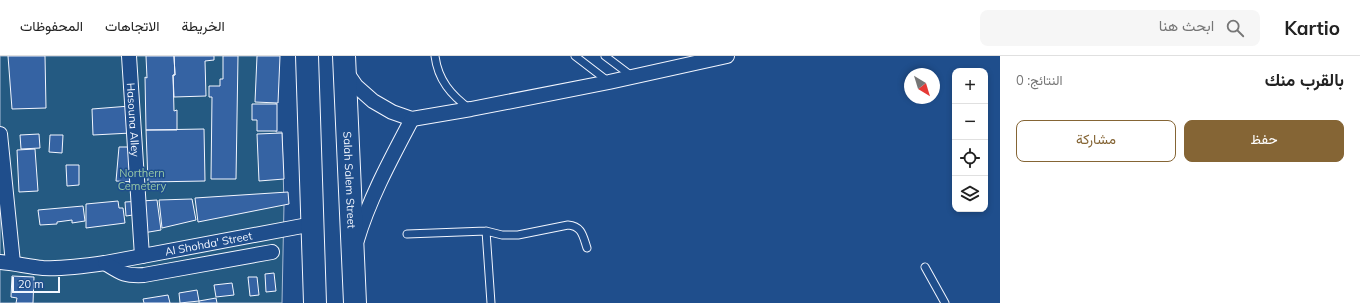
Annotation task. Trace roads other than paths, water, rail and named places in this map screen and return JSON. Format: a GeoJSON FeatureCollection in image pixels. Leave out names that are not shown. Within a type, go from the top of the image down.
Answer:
{"type":"FeatureCollection","features":[{"type":"Feature","properties":{"kind":"highway"},"geometry":{"type":"LineString","coordinates":[[307,56],[315,303]]}},
{"type":"Feature","properties":{"kind":"highway","name":"Salah Salem Street"},"geometry":{"type":"LineString","coordinates":[[344,62],[355,303]]}},
{"type":"Feature","properties":{"kind":"street","name":"Hasouna Alley"},"geometry":{"type":"LineString","coordinates":[[129,56],[142,256]]}},
{"type":"Feature","properties":{"kind":"street"},"geometry":{"type":"LineString","coordinates":[[344,62],[356,86],[373,101],[392,112],[412,119],[609,82],[727,56]]}},
{"type":"Feature","properties":{"kind":"street"},"geometry":{"type":"LineString","coordinates":[[353,253],[360,228],[372,200],[412,119]]}},
{"type":"Feature","properties":{"kind":"street"},"geometry":{"type":"LineString","coordinates":[[0,134],[6,262]]}},
{"type":"Feature","properties":{"kind":"street","name":"Al Shohda' Street"},"geometry":{"type":"LineString","coordinates":[[6,262],[43,268],[74,267],[105,263],[312,224]]}},
{"type":"Feature","properties":{"kind":"street","name":"Al Shohda' Street"},"geometry":{"type":"LineString","coordinates":[[105,263],[122,274],[133,276],[272,252]]}},
{"type":"Feature","properties":{"kind":"lane"},"geometry":{"type":"LineString","coordinates":[[435,56],[436,64],[443,82],[455,98],[471,109]]}},
{"type":"Feature","properties":{"kind":"lane"},"geometry":{"type":"LineString","coordinates":[[575,56],[609,82]]}},
{"type":"Feature","properties":{"kind":"lane"},"geometry":{"type":"LineString","coordinates":[[605,56],[633,77]]}},
{"type":"Feature","properties":{"kind":"lane"},"geometry":{"type":"LineString","coordinates":[[407,234],[486,231],[502,235],[518,235],[568,225],[579,229],[587,248]]}},
{"type":"Feature","properties":{"kind":"lane"},"geometry":{"type":"LineString","coordinates":[[486,231],[491,303]]}},
{"type":"Feature","properties":{"kind":"lane"},"geometry":{"type":"LineString","coordinates":[[925,267],[945,303]]}},
{"type":"Feature","properties":{"kind":"park label","name":"Northern Cemetery"},"geometry":{"type":"Point","coordinates":[142,179]}}]}
